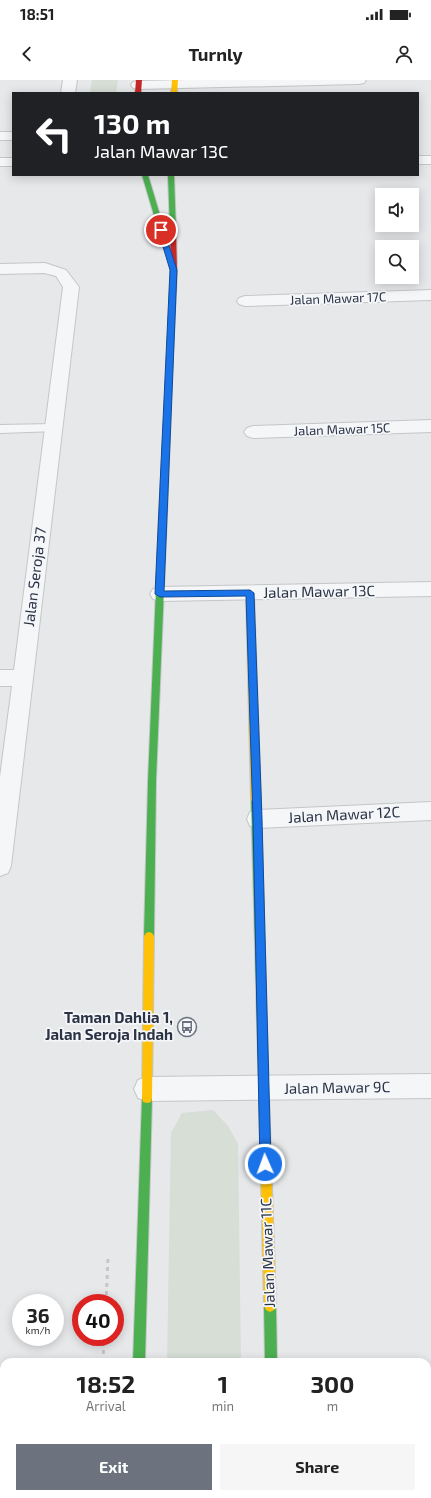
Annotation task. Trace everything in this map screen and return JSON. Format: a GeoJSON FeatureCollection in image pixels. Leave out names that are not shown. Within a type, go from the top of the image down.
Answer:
{"type":"FeatureCollection","features":[{"type":"Feature","properties":{"kind":"street"},"geometry":{"type":"LineString","coordinates":[[68,92],[70,80]]}},
{"type":"Feature","properties":{"kind":"street"},"geometry":{"type":"LineString","coordinates":[[138,86],[236,85],[359,80]]}},
{"type":"Feature","properties":{"kind":"street"},"geometry":{"type":"LineString","coordinates":[[0,136],[12,136]]}},
{"type":"Feature","properties":{"kind":"street"},"geometry":{"type":"LineString","coordinates":[[419,160],[431,160]]}},
{"type":"Feature","properties":{"kind":"street"},"geometry":{"type":"LineString","coordinates":[[0,162],[12,162]]}},
{"type":"Feature","properties":{"kind":"street"},"geometry":{"type":"LineString","coordinates":[[145,176],[174,270]]}},
{"type":"Feature","properties":{"kind":"street"},"geometry":{"type":"LineString","coordinates":[[139,1358],[147,1089],[147,1012],[152,813],[174,270],[171,176]]}},
{"type":"Feature","properties":{"kind":"street","name":"Jalan Seroja 37"},"geometry":{"type":"LineString","coordinates":[[0,269],[45,268],[61,273],[70,287],[0,866]]}},
{"type":"Feature","properties":{"kind":"street","name":"Jalan Mawar 17C"},"geometry":{"type":"LineString","coordinates":[[245,301],[431,295]]}},
{"type":"Feature","properties":{"kind":"street","name":"Jalan Mawar 15C"},"geometry":{"type":"LineString","coordinates":[[253,432],[431,426]]}},
{"type":"Feature","properties":{"kind":"street","name":"Jalan Mawar 13C"},"geometry":{"type":"LineString","coordinates":[[160,594],[431,589]]}},
{"type":"Feature","properties":{"kind":"street","name":"Jalan Mawar 11C"},"geometry":{"type":"LineString","coordinates":[[250,593],[258,819],[263,1088],[271,1358]]}},
{"type":"Feature","properties":{"kind":"street"},"geometry":{"type":"LineString","coordinates":[[0,678],[23,678]]}},
{"type":"Feature","properties":{"kind":"street","name":"Jalan Mawar 12C"},"geometry":{"type":"LineString","coordinates":[[258,819],[431,811]]}},
{"type":"Feature","properties":{"kind":"street","name":"Jalan Mawar 9C"},"geometry":{"type":"LineString","coordinates":[[147,1089],[431,1086]]}},
{"type":"Feature","properties":{"kind":"lane"},"geometry":{"type":"LineString","coordinates":[[0,429],[54,428]]}},
{"type":"Feature","properties":{"kind":"path"},"geometry":{"type":"LineString","coordinates":[[103,1358],[104,1346]]}},
{"type":"Feature","properties":{"kind":"shaded area"},"geometry":{"type":"Polygon","coordinates":[[[92,80],[118,80],[116,92],[90,92],[92,80]]]}},
{"type":"Feature","properties":{"kind":"shaded area"},"geometry":{"type":"Polygon","coordinates":[[[213,1110],[228,1126],[238,1144],[241,1358],[167,1358],[171,1133],[182,1113],[213,1110]]]}},
{"type":"Feature","properties":{"kind":"traffic: fast"},"geometry":{"type":"LineString","coordinates":[[145,176],[165,242]]}},
{"type":"Feature","properties":{"kind":"traffic: fast"},"geometry":{"type":"LineString","coordinates":[[171,176],[173,230]]}},
{"type":"Feature","properties":{"kind":"traffic: fast"},"geometry":{"type":"LineString","coordinates":[[149,936],[152,781],[163,516]]}},
{"type":"Feature","properties":{"kind":"traffic: fast"},"geometry":{"type":"LineString","coordinates":[[256,800],[264,1097]]}},
{"type":"Feature","properties":{"kind":"traffic: fast"},"geometry":{"type":"LineString","coordinates":[[139,1358],[147,1098]]}},
{"type":"Feature","properties":{"kind":"traffic: fast"},"geometry":{"type":"LineString","coordinates":[[270,1306],[271,1358]]}},
{"type":"Feature","properties":{"kind":"traffic: slow"},"geometry":{"type":"LineString","coordinates":[[174,92],[175,80]]}},
{"type":"Feature","properties":{"kind":"traffic: slow"},"geometry":{"type":"LineString","coordinates":[[163,516],[170,356]]}},
{"type":"Feature","properties":{"kind":"traffic: slow"},"geometry":{"type":"LineString","coordinates":[[250,593],[256,800]]}},
{"type":"Feature","properties":{"kind":"traffic: slow"},"geometry":{"type":"LineString","coordinates":[[147,1098],[149,936]]}},
{"type":"Feature","properties":{"kind":"traffic: slow"},"geometry":{"type":"LineString","coordinates":[[264,1097],[270,1306]]}},
{"type":"Feature","properties":{"kind":"traffic: jam"},"geometry":{"type":"LineString","coordinates":[[138,92],[139,80]]}},
{"type":"Feature","properties":{"kind":"traffic: jam"},"geometry":{"type":"LineString","coordinates":[[170,356],[174,270],[173,230]]}},
{"type":"Feature","properties":{"kind":"place","name":"Taman Dahlia 1, Jalan Seroja Indah"},"geometry":{"type":"Point","coordinates":[187,1027]}},
{"type":"Feature","properties":{"kind":"route"},"geometry":{"type":"LineString","coordinates":[[161,230],[174,270],[160,594],[250,593],[258,819],[265,1164]]}}]}
